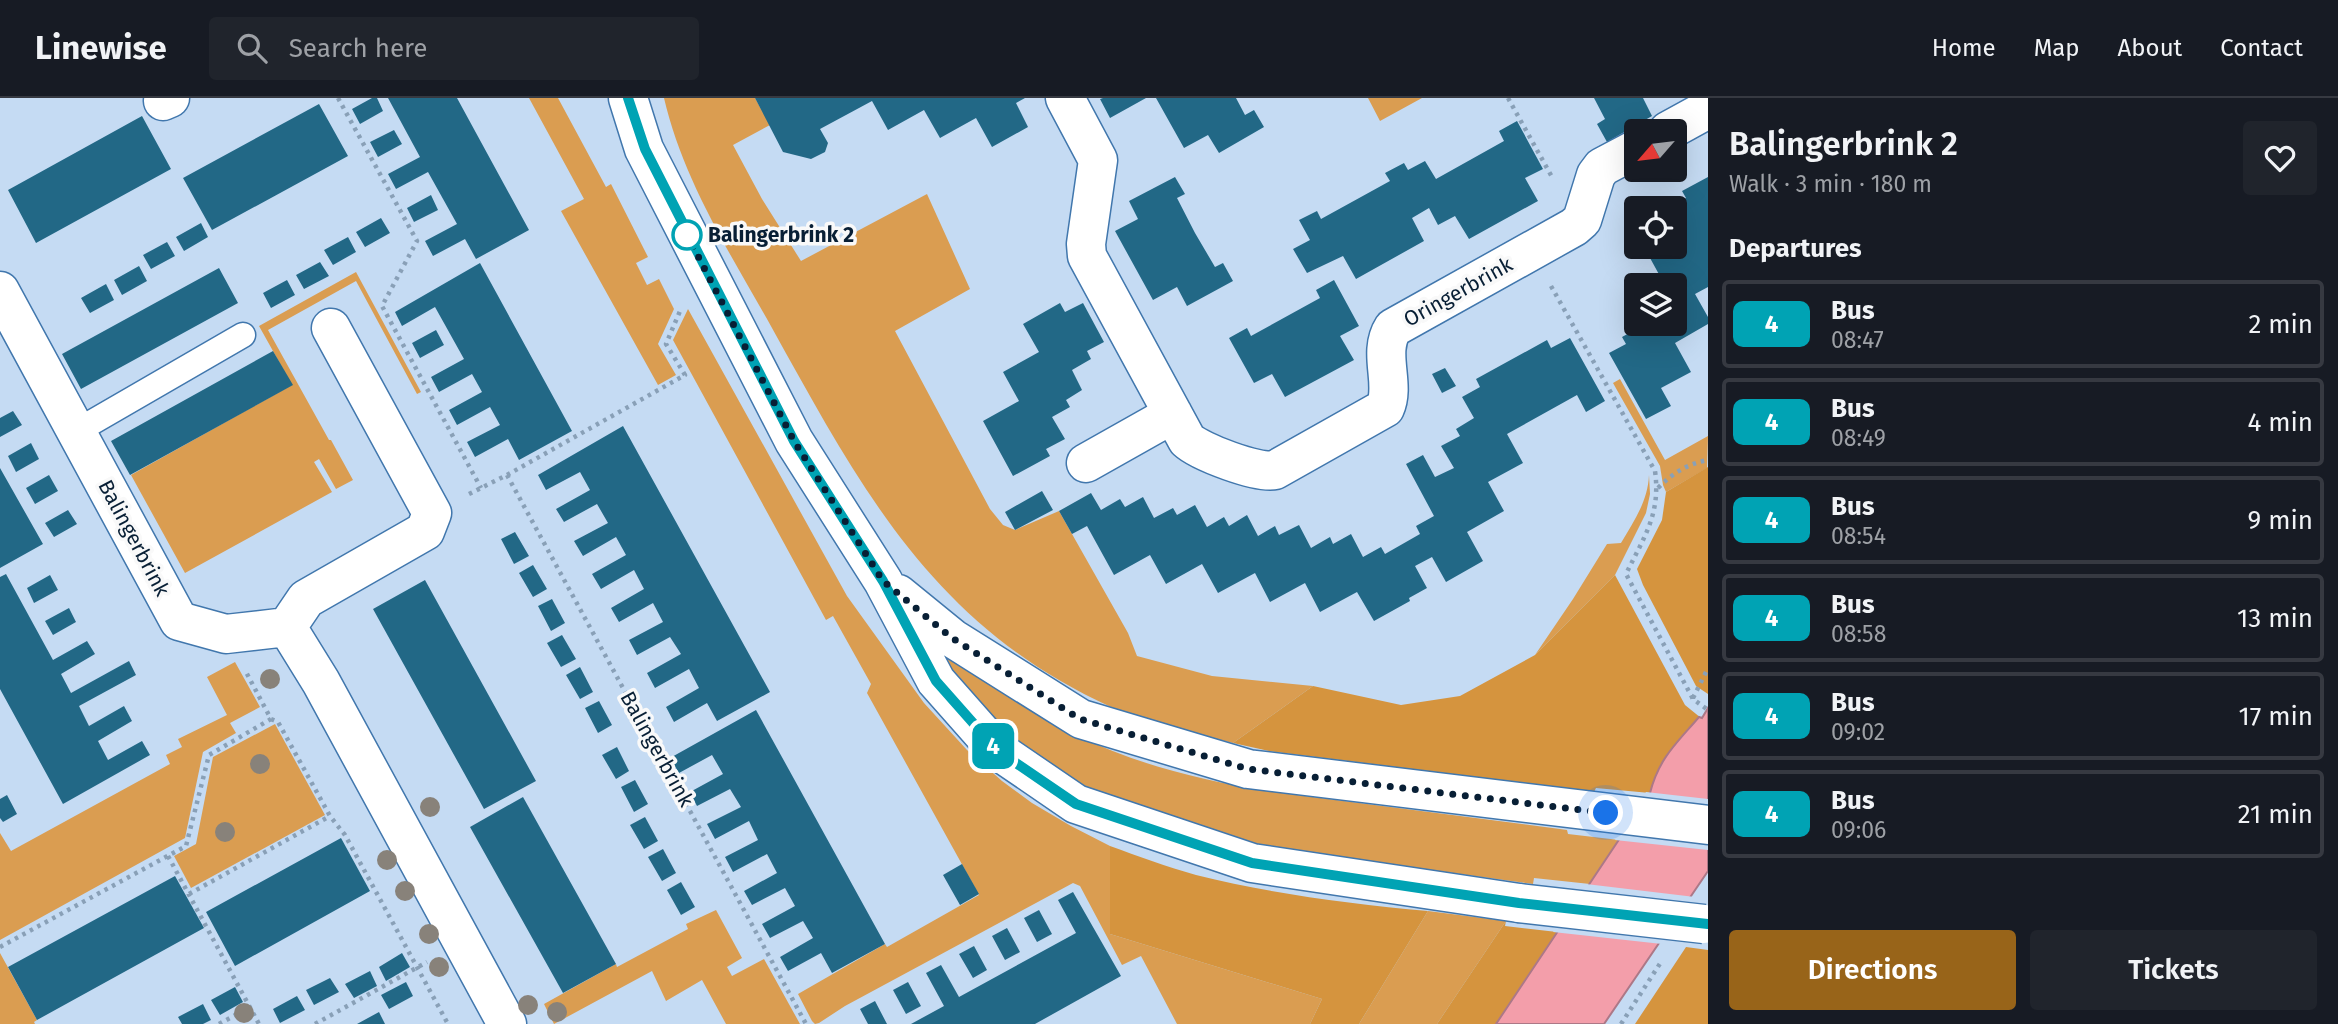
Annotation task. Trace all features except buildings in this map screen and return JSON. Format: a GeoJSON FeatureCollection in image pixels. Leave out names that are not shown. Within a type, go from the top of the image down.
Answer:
{"type":"FeatureCollection","features":[{"type":"Feature","properties":{"kind":"street"},"geometry":{"type":"LineString","coordinates":[[628,98],[645,149],[794,441],[883,581],[936,681],[997,750],[1076,804],[1252,863],[1519,903],[1706,924]]}},
{"type":"Feature","properties":{"kind":"street","name":"Oringerbrink"},"geometry":{"type":"LineString","coordinates":[[1065,98],[1098,160],[1086,244],[1087,256],[1187,440],[1197,448],[1264,471],[1275,470],[1385,408],[1388,399],[1386,347],[1387,337],[1393,328],[1574,227],[1582,220],[1596,175],[1602,167],[1624,155]]}},
{"type":"Feature","properties":{"kind":"street"},"geometry":{"type":"LineString","coordinates":[[1687,121],[1708,109]]}},
{"type":"Feature","properties":{"kind":"street","name":"Balingerbrink"},"geometry":{"type":"LineString","coordinates":[[0,291],[179,621],[226,634],[288,628]]}},
{"type":"Feature","properties":{"kind":"street"},"geometry":{"type":"LineString","coordinates":[[331,328],[432,513],[425,531],[306,599],[288,628],[321,682],[507,1024]]}},
{"type":"Feature","properties":{"kind":"street"},"geometry":{"type":"LineString","coordinates":[[1086,463],[1173,414]]}},
{"type":"Feature","properties":{"kind":"street"},"geometry":{"type":"LineString","coordinates":[[883,581],[952,638],[1080,719],[1248,769],[1708,825]]}},
{"type":"Feature","properties":{"kind":"lane"},"geometry":{"type":"LineString","coordinates":[[77,431],[243,335]]}},
{"type":"Feature","properties":{"kind":"path"},"geometry":{"type":"LineString","coordinates":[[338,98],[417,241],[382,306],[481,488]]}},
{"type":"Feature","properties":{"kind":"path"},"geometry":{"type":"LineString","coordinates":[[1508,98],[1555,182],[1590,196]]}},
{"type":"Feature","properties":{"kind":"path"},"geometry":{"type":"LineString","coordinates":[[1532,251],[1655,471],[1658,488],[1654,516],[1626,574],[1693,699],[1707,710]]}},
{"type":"Feature","properties":{"kind":"path"},"geometry":{"type":"LineString","coordinates":[[432,513],[507,475],[685,375],[666,344],[682,307],[715,290]]}},
{"type":"Feature","properties":{"kind":"path"},"geometry":{"type":"LineString","coordinates":[[1658,488],[1674,472],[1708,460]]}},
{"type":"Feature","properties":{"kind":"path","name":"Balingerbrink"},"geometry":{"type":"LineString","coordinates":[[507,475],[806,1024]]}},
{"type":"Feature","properties":{"kind":"path"},"geometry":{"type":"LineString","coordinates":[[226,634],[271,719],[278,722],[330,816],[345,835],[448,1024]]}},
{"type":"Feature","properties":{"kind":"path"},"geometry":{"type":"LineString","coordinates":[[1693,699],[1708,668]]}},
{"type":"Feature","properties":{"kind":"path"},"geometry":{"type":"LineString","coordinates":[[0,947],[187,846],[209,755],[271,719]]}},
{"type":"Feature","properties":{"kind":"path"},"geometry":{"type":"LineString","coordinates":[[190,894],[330,816]]}},
{"type":"Feature","properties":{"kind":"path"},"geometry":{"type":"LineString","coordinates":[[169,856],[259,1024]]}},
{"type":"Feature","properties":{"kind":"path"},"geometry":{"type":"LineString","coordinates":[[315,1024],[463,943]]}},
{"type":"Feature","properties":{"kind":"path"},"geometry":{"type":"LineString","coordinates":[[219,1024],[250,1007]]}},
{"type":"Feature","properties":{"kind":"shaded area"},"geometry":{"type":"Polygon","coordinates":[[[529,98],[558,98],[606,187],[611,184],[648,257],[636,263],[647,285],[659,279],[674,309],[658,344],[676,375],[658,385],[561,211],[584,199],[529,98]]]}},
{"type":"Feature","properties":{"kind":"shaded area"},"geometry":{"type":"Polygon","coordinates":[[[664,98],[755,98],[770,125],[733,145],[762,199],[801,261],[927,194],[970,289],[895,331],[990,509],[1003,525],[1015,530],[1059,511],[1128,633],[1137,656],[1212,676],[1313,686],[1233,743],[1187,732],[1111,707],[1049,674],[996,636],[949,594],[908,548],[838,444],[710,216],[683,158],[664,98]]]}},
{"type":"Feature","properties":{"kind":"shaded area"},"geometry":{"type":"Polygon","coordinates":[[[1368,98],[1422,98],[1380,121],[1368,98]]]}},
{"type":"Feature","properties":{"kind":"shaded area"},"geometry":{"type":"Polygon","coordinates":[[[356,272],[421,392],[417,394],[356,281],[268,330],[353,480],[336,489],[319,459],[314,462],[332,492],[185,573],[131,475],[292,385],[259,326],[356,272]]]}},
{"type":"Feature","properties":{"kind":"shaded area"},"geometry":{"type":"Polygon","coordinates":[[[688,309],[847,596],[924,703],[967,750],[1002,781],[1032,803],[1110,846],[1110,934],[1322,999],[1310,1024],[1177,1024],[1141,956],[1122,965],[1080,886],[1073,883],[845,1006],[819,1023],[812,1021],[798,994],[885,944],[887,947],[979,895],[867,693],[871,684],[833,616],[826,620],[673,340],[688,309]]]}},
{"type":"Feature","properties":{"kind":"shaded area"},"geometry":{"type":"Polygon","coordinates":[[[1620,379],[1665,460],[1708,436],[1707,468],[1666,492],[1660,466],[1613,383],[1620,379]]]}},
{"type":"Feature","properties":{"kind":"shaded area"},"geometry":{"type":"Polygon","coordinates":[[[1708,467],[1708,694],[1696,686],[1637,569],[1662,520],[1666,492],[1708,467]]]}},
{"type":"Feature","properties":{"kind":"shaded area"},"geometry":{"type":"Polygon","coordinates":[[[1649,475],[1650,494],[1646,513],[1615,575],[1535,655],[1607,544],[1621,543],[1643,502],[1649,475]]]}},
{"type":"Feature","properties":{"kind":"shaded area"},"geometry":{"type":"Polygon","coordinates":[[[1615,575],[1685,705],[1701,718],[1698,718],[1669,752],[1658,770],[1650,793],[1596,788],[1594,792],[1269,751],[1233,743],[1313,686],[1401,705],[1460,696],[1535,655],[1615,575]]]}},
{"type":"Feature","properties":{"kind":"shaded area"},"geometry":{"type":"Polygon","coordinates":[[[937,651],[1058,726],[1098,745],[1169,770],[1266,791],[1560,829],[1567,830],[1568,834],[1619,840],[1590,884],[1534,878],[1533,884],[1234,843],[1102,796],[1065,776],[1032,753],[994,720],[969,694],[937,651]]]}},
{"type":"Feature","properties":{"kind":"shaded area"},"geometry":{"type":"Polygon","coordinates":[[[235,662],[260,707],[230,723],[236,733],[203,752],[185,838],[0,940],[0,833],[11,851],[170,764],[166,755],[182,747],[178,739],[227,715],[207,677],[235,662]]]}},
{"type":"Feature","properties":{"kind":"shaded area"},"geometry":{"type":"Polygon","coordinates":[[[1708,708],[1708,871],[1604,1024],[1496,1024],[1650,793],[1663,761],[1708,708]]]}},
{"type":"Feature","properties":{"kind":"shaded area"},"geometry":{"type":"Polygon","coordinates":[[[275,724],[325,815],[191,888],[174,856],[196,844],[213,757],[275,724]]]}},
{"type":"Feature","properties":{"kind":"shaded area"},"geometry":{"type":"Polygon","coordinates":[[[1110,846],[1185,872],[1253,888],[1340,902],[1428,911],[1359,1024],[1310,1024],[1322,999],[1110,934],[1110,846]]]}},
{"type":"Feature","properties":{"kind":"shaded area"},"geometry":{"type":"Polygon","coordinates":[[[716,910],[742,958],[727,967],[732,976],[764,959],[800,1024],[726,1024],[702,980],[666,1001],[652,971],[554,1024],[544,1004],[616,964],[617,967],[688,929],[686,924],[716,910]]]}},
{"type":"Feature","properties":{"kind":"shaded area"},"geometry":{"type":"Polygon","coordinates":[[[1428,911],[1506,921],[1437,1024],[1359,1024],[1428,911]]]}},
{"type":"Feature","properties":{"kind":"shaded area"},"geometry":{"type":"Polygon","coordinates":[[[1506,921],[1505,926],[1557,932],[1496,1024],[1437,1024],[1506,921]]]}},
{"type":"Feature","properties":{"kind":"shaded area"},"geometry":{"type":"Polygon","coordinates":[[[1686,947],[1708,950],[1708,1024],[1635,1024],[1686,947]]]}},
{"type":"Feature","properties":{"kind":"shaded area"},"geometry":{"type":"Polygon","coordinates":[[[0,953],[37,1020],[35,1024],[0,1024],[0,953]]]}},
{"type":"Feature","properties":{"kind":"pier"},"geometry":{"type":"Polygon","coordinates":[[[1646,792],[1708,799],[1708,850],[1615,840],[1646,792]]]}},
{"type":"Feature","properties":{"kind":"pier"},"geometry":{"type":"Polygon","coordinates":[[[1586,884],[1695,897],[1662,944],[1553,932],[1586,884]]]}},
{"type":"Feature","properties":{"kind":"bus line","name":"4"},"geometry":{"type":"LineString","coordinates":[[628,98],[645,149],[794,441],[883,581],[936,681],[997,750],[1076,804],[1252,863],[1519,903],[1708,924]]}},
{"type":"Feature","properties":{"kind":"place","name":"Balingerbrink 2"},"geometry":{"type":"Point","coordinates":[687,235]}},
{"type":"Feature","properties":{"kind":"route"},"geometry":{"type":"LineString","coordinates":[[687,235],[794,441],[883,581],[952,638],[1080,719],[1248,769],[1606,813]]}}]}
